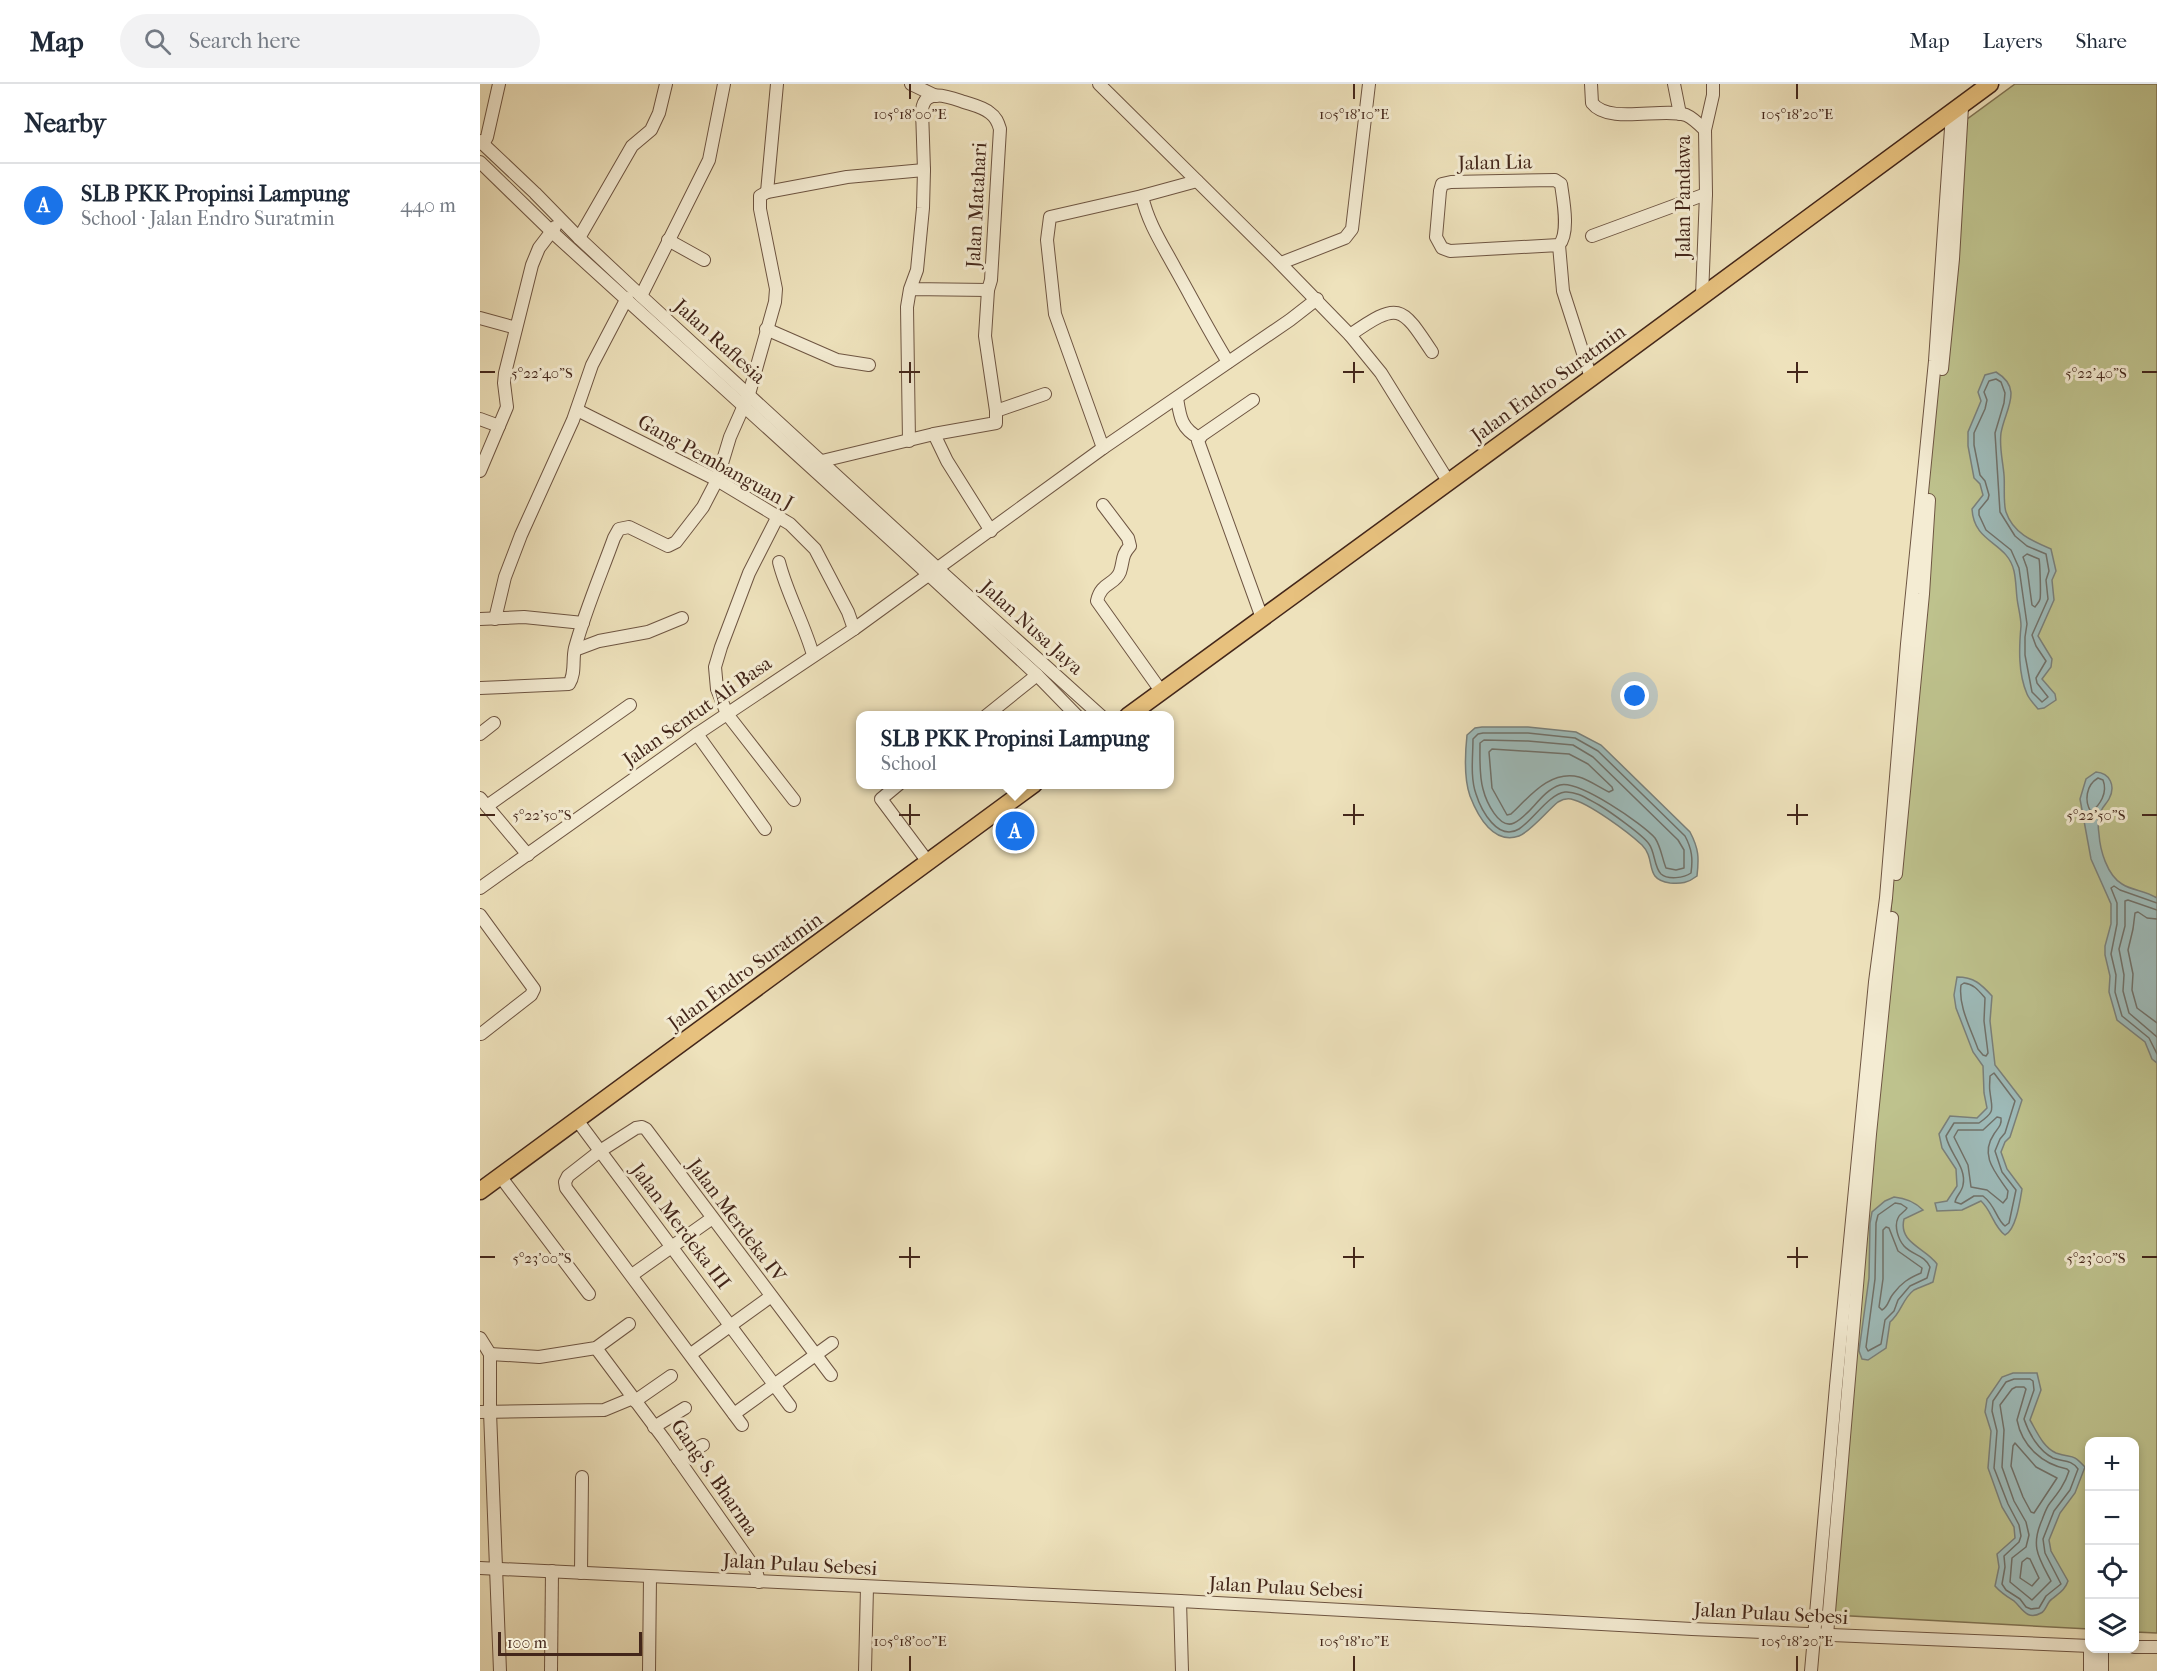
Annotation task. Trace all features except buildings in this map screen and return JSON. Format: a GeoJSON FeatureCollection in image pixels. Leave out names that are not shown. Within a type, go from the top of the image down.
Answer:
{"type":"FeatureCollection","features":[{"type":"Feature","properties":{"kind":"main road","name":"Jalan Endro Suratmin"},"geometry":{"type":"LineString","coordinates":[[1135,711],[1957,111],[1990,84]]}},
{"type":"Feature","properties":{"kind":"main road","name":"Jalan Endro Suratmin"},"geometry":{"type":"LineString","coordinates":[[480,1191],[1027,789]]}},
{"type":"Feature","properties":{"kind":"street"},"geometry":{"type":"LineString","coordinates":[[482,142],[487,136],[499,84]]}},
{"type":"Feature","properties":{"kind":"street"},"geometry":{"type":"LineString","coordinates":[[579,238],[632,146],[651,130],[659,113],[666,84]]}},
{"type":"Feature","properties":{"kind":"street"},"geometry":{"type":"LineString","coordinates":[[641,296],[709,160],[724,84]]}},
{"type":"Feature","properties":{"kind":"street"},"geometry":{"type":"LineString","coordinates":[[767,192],[777,84]]}},
{"type":"Feature","properties":{"kind":"street"},"geometry":{"type":"LineString","coordinates":[[911,84],[939,95]]}},
{"type":"Feature","properties":{"kind":"street"},"geometry":{"type":"LineString","coordinates":[[909,441],[907,307],[910,289],[917,270],[924,170],[923,104],[928,98],[939,95],[952,84]]}},
{"type":"Feature","properties":{"kind":"street"},"geometry":{"type":"LineString","coordinates":[[1099,84],[1281,263],[1350,335],[1381,374],[1448,481]]}},
{"type":"Feature","properties":{"kind":"street"},"geometry":{"type":"LineString","coordinates":[[1281,263],[1345,238],[1352,229],[1370,84]]}},
{"type":"Feature","properties":{"kind":"street","name":"Jalan Pandawa"},"geometry":{"type":"LineString","coordinates":[[1591,84],[1592,103],[1599,110],[1617,114],[1680,114],[1693,119],[1705,129],[1706,194],[1702,296]]}},
{"type":"Feature","properties":{"kind":"street"},"geometry":{"type":"LineString","coordinates":[[1674,84],[1680,114]]}},
{"type":"Feature","properties":{"kind":"street"},"geometry":{"type":"LineString","coordinates":[[1705,129],[1713,95],[1713,84]]}},
{"type":"Feature","properties":{"kind":"street","name":"Jalan Matahari"},"geometry":{"type":"LineString","coordinates":[[910,289],[988,290],[991,280],[998,121],[993,114],[985,110],[939,95]]}},
{"type":"Feature","properties":{"kind":"street"},"geometry":{"type":"LineString","coordinates":[[1811,1671],[1874,994],[1886,898],[1908,633],[1957,111]]}},
{"type":"Feature","properties":{"kind":"street"},"geometry":{"type":"LineString","coordinates":[[1827,1635],[1871,1122],[1923,594],[1953,259],[1957,111]]}},
{"type":"Feature","properties":{"kind":"street","name":"Jalan Raflesia"},"geometry":{"type":"LineString","coordinates":[[482,142],[556,225],[579,238],[615,280],[627,298],[746,399]]}},
{"type":"Feature","properties":{"kind":"street","name":"Jalan Raflesia"},"geometry":{"type":"LineString","coordinates":[[480,162],[556,225],[615,280],[641,296],[746,399],[933,572]]}},
{"type":"Feature","properties":{"kind":"street"},"geometry":{"type":"LineString","coordinates":[[480,688],[568,684],[572,678],[575,650],[583,623],[619,529],[628,527],[662,544],[672,545],[703,507],[717,480],[730,437],[746,399],[775,302],[776,289],[759,201],[760,196],[767,192],[847,177],[924,170]]}},
{"type":"Feature","properties":{"kind":"street"},"geometry":{"type":"LineString","coordinates":[[1103,448],[1055,314],[1047,240],[1050,216],[1142,196],[1197,181]]}},
{"type":"Feature","properties":{"kind":"street","name":"Jalan Lia"},"geometry":{"type":"LineString","coordinates":[[1559,244],[1450,251],[1442,248],[1436,237],[1440,191],[1443,184],[1558,181],[1563,200],[1565,232],[1559,244],[1563,291],[1592,378]]}},
{"type":"Feature","properties":{"kind":"street"},"geometry":{"type":"LineString","coordinates":[[1592,236],[1706,194]]}},
{"type":"Feature","properties":{"kind":"street"},"geometry":{"type":"LineString","coordinates":[[1142,196],[1154,230],[1202,320],[1228,362]]}},
{"type":"Feature","properties":{"kind":"street"},"geometry":{"type":"LineString","coordinates":[[480,471],[507,407],[504,383],[532,265],[539,248],[556,225]]}},
{"type":"Feature","properties":{"kind":"street"},"geometry":{"type":"LineString","coordinates":[[668,240],[704,260]]}},
{"type":"Feature","properties":{"kind":"street"},"geometry":{"type":"LineString","coordinates":[[818,465],[934,434],[996,423],[985,336],[988,290]]}},
{"type":"Feature","properties":{"kind":"street"},"geometry":{"type":"LineString","coordinates":[[495,619],[505,577],[521,535],[577,410],[591,365],[627,298]]}},
{"type":"Feature","properties":{"kind":"street","name":"Jalan Sentut Ali Basa"},"geometry":{"type":"LineString","coordinates":[[480,888],[697,734],[854,629],[1103,448],[1290,320],[1317,299]]}},
{"type":"Feature","properties":{"kind":"street"},"geometry":{"type":"LineString","coordinates":[[1350,335],[1375,318],[1389,313],[1398,313],[1409,318],[1432,352]]}},
{"type":"Feature","properties":{"kind":"street"},"geometry":{"type":"LineString","coordinates":[[480,318],[516,328]]}},
{"type":"Feature","properties":{"kind":"street"},"geometry":{"type":"LineString","coordinates":[[766,328],[837,360],[869,365]]}},
{"type":"Feature","properties":{"kind":"street"},"geometry":{"type":"LineString","coordinates":[[996,411],[1045,394]]}},
{"type":"Feature","properties":{"kind":"street"},"geometry":{"type":"LineString","coordinates":[[1177,398],[1184,426],[1199,438]]}},
{"type":"Feature","properties":{"kind":"street"},"geometry":{"type":"LineString","coordinates":[[1199,438],[1253,400]]}},
{"type":"Feature","properties":{"kind":"street","name":"Gang Pembanguan J"},"geometry":{"type":"LineString","coordinates":[[577,410],[717,480],[778,516],[805,537],[815,549],[848,612],[854,629]]}},
{"type":"Feature","properties":{"kind":"street"},"geometry":{"type":"LineString","coordinates":[[480,419],[499,426]]}},
{"type":"Feature","properties":{"kind":"street"},"geometry":{"type":"LineString","coordinates":[[934,434],[947,461],[991,531]]}},
{"type":"Feature","properties":{"kind":"street"},"geometry":{"type":"LineString","coordinates":[[1199,438],[1199,445],[1262,618]]}},
{"type":"Feature","properties":{"kind":"street"},"geometry":{"type":"LineString","coordinates":[[1103,505],[1128,538],[1130,546],[1123,555],[1119,574],[1099,592],[1097,601],[1161,692]]}},
{"type":"Feature","properties":{"kind":"street"},"geometry":{"type":"LineString","coordinates":[[778,516],[749,573],[715,667],[717,689],[727,714],[794,800]]}},
{"type":"Feature","properties":{"kind":"street"},"geometry":{"type":"LineString","coordinates":[[779,562],[813,655]]}},
{"type":"Feature","properties":{"kind":"street","name":"Jalan Nusa Jaya"},"geometry":{"type":"LineString","coordinates":[[933,572],[1072,711]]}},
{"type":"Feature","properties":{"kind":"street","name":"Jalan Nusa Jaya"},"geometry":{"type":"LineString","coordinates":[[933,572],[1095,711]]}},
{"type":"Feature","properties":{"kind":"street"},"geometry":{"type":"LineString","coordinates":[[480,619],[524,617],[583,623]]}},
{"type":"Feature","properties":{"kind":"street"},"geometry":{"type":"LineString","coordinates":[[575,650],[599,641],[648,632],[682,618]]}},
{"type":"Feature","properties":{"kind":"street"},"geometry":{"type":"LineString","coordinates":[[992,711],[1037,675]]}},
{"type":"Feature","properties":{"kind":"street"},"geometry":{"type":"LineString","coordinates":[[528,855],[483,802],[630,705]]}},
{"type":"Feature","properties":{"kind":"street"},"geometry":{"type":"LineString","coordinates":[[480,734],[494,723]]}},
{"type":"Feature","properties":{"kind":"street"},"geometry":{"type":"LineString","coordinates":[[697,734],[765,829]]}},
{"type":"Feature","properties":{"kind":"street"},"geometry":{"type":"LineString","coordinates":[[893,789],[881,799],[928,862]]}},
{"type":"Feature","properties":{"kind":"street"},"geometry":{"type":"LineString","coordinates":[[480,915],[534,989],[531,995],[482,1034]]}},
{"type":"Feature","properties":{"kind":"street","name":"Jalan Merdeka III"},"geometry":{"type":"LineString","coordinates":[[577,1120],[790,1406]]}},
{"type":"Feature","properties":{"kind":"street","name":"Jalan Merdeka IV"},"geometry":{"type":"LineString","coordinates":[[600,1151],[636,1128],[644,1128],[831,1376]]}},
{"type":"Feature","properties":{"kind":"street"},"geometry":{"type":"LineString","coordinates":[[600,1151],[568,1176],[566,1185],[742,1425]]}},
{"type":"Feature","properties":{"kind":"street"},"geometry":{"type":"LineString","coordinates":[[500,1176],[589,1294]]}},
{"type":"Feature","properties":{"kind":"street"},"geometry":{"type":"LineString","coordinates":[[632,1275],[711,1219]]}},
{"type":"Feature","properties":{"kind":"street"},"geometry":{"type":"LineString","coordinates":[[691,1354],[770,1297]]}},
{"type":"Feature","properties":{"kind":"street"},"geometry":{"type":"LineString","coordinates":[[490,1354],[539,1358],[596,1348],[629,1324]]}},
{"type":"Feature","properties":{"kind":"street"},"geometry":{"type":"LineString","coordinates":[[480,1338],[490,1354],[485,1412],[500,1671]]}},
{"type":"Feature","properties":{"kind":"street"},"geometry":{"type":"LineString","coordinates":[[734,1414],[832,1343]]}},
{"type":"Feature","properties":{"kind":"street","name":"Gang S. Bharma"},"geometry":{"type":"LineString","coordinates":[[596,1348],[756,1570],[759,1582]]}},
{"type":"Feature","properties":{"kind":"street"},"geometry":{"type":"LineString","coordinates":[[485,1412],[610,1409],[634,1399],[671,1376]]}},
{"type":"Feature","properties":{"kind":"street"},"geometry":{"type":"LineString","coordinates":[[654,1427],[685,1408]]}},
{"type":"Feature","properties":{"kind":"street"},"geometry":{"type":"LineString","coordinates":[[678,1459],[703,1445]]}},
{"type":"Feature","properties":{"kind":"street"},"geometry":{"type":"LineString","coordinates":[[580,1573],[582,1477]]}},
{"type":"Feature","properties":{"kind":"street","name":"Jalan Pulau Sebesi"},"geometry":{"type":"LineString","coordinates":[[480,1569],[1180,1601],[2085,1647]]}},
{"type":"Feature","properties":{"kind":"street"},"geometry":{"type":"LineString","coordinates":[[551,1671],[552,1571]]}},
{"type":"Feature","properties":{"kind":"street"},"geometry":{"type":"LineString","coordinates":[[650,1576],[650,1671]]}},
{"type":"Feature","properties":{"kind":"street"},"geometry":{"type":"LineString","coordinates":[[866,1671],[867,1587]]}},
{"type":"Feature","properties":{"kind":"street"},"geometry":{"type":"LineString","coordinates":[[1180,1601],[1182,1671]]}},
{"type":"Feature","properties":{"kind":"street"},"geometry":{"type":"LineString","coordinates":[[2139,1647],[2157,1647]]}},
{"type":"Feature","properties":{"kind":"street"},"geometry":{"type":"LineString","coordinates":[[2090,1653],[2090,1671]]}},
{"type":"Feature","properties":{"kind":"street"},"geometry":{"type":"LineString","coordinates":[[2102,1653],[2102,1671]]}},
{"type":"Feature","properties":{"kind":"green space"},"geometry":{"type":"Polygon","coordinates":[[[2015,84],[2157,84],[2157,1633],[2139,1632],[2139,1437],[2085,1437],[2085,1629],[1833,1615],[1955,128],[2015,84]]]}},
{"type":"Feature","properties":{"kind":"water"},"geometry":{"type":"Polygon","coordinates":[[[1996,372],[2009,385],[2011,392],[2001,433],[2006,512],[2018,531],[2051,549],[2056,571],[2052,580],[2054,600],[2038,636],[2052,659],[2051,667],[2042,679],[2055,694],[2056,700],[2038,709],[2028,696],[2022,678],[2021,623],[2014,571],[2005,554],[1978,529],[1972,509],[1983,495],[1980,484],[1974,478],[1968,446],[1968,432],[1981,401],[1978,392],[1985,375],[1996,372]]]}},
{"type":"Feature","properties":{"kind":"water"},"geometry":{"type":"Polygon","coordinates":[[[1528,727],[1576,732],[1601,745],[1690,832],[1698,854],[1697,876],[1681,883],[1662,881],[1653,873],[1649,857],[1642,845],[1598,812],[1571,799],[1558,802],[1534,826],[1519,836],[1510,838],[1495,833],[1482,820],[1470,796],[1467,782],[1465,758],[1467,735],[1475,728],[1528,727]]]}},
{"type":"Feature","properties":{"kind":"water"},"geometry":{"type":"Polygon","coordinates":[[[2096,772],[2105,775],[2112,785],[2111,794],[2100,813],[2098,822],[2105,862],[2112,875],[2122,884],[2157,898],[2157,1063],[2152,1059],[2145,1042],[2117,1020],[2109,992],[2110,976],[2105,946],[2111,924],[2111,904],[2091,859],[2080,799],[2086,779],[2096,772]]]}},
{"type":"Feature","properties":{"kind":"water"},"geometry":{"type":"Polygon","coordinates":[[[1957,977],[1977,982],[1992,996],[1990,1021],[1995,1065],[2022,1100],[2010,1137],[2001,1152],[2007,1169],[2022,1189],[2015,1221],[2005,1235],[1981,1201],[1962,1210],[1937,1211],[1935,1203],[1947,1201],[1957,1186],[1956,1169],[1942,1148],[1939,1134],[1950,1116],[1977,1118],[1987,1108],[1983,1066],[1973,1052],[1956,1008],[1954,995],[1957,977]]]}},
{"type":"Feature","properties":{"kind":"water"},"geometry":{"type":"Polygon","coordinates":[[[1894,1197],[1910,1201],[1923,1210],[1904,1219],[1903,1227],[1909,1240],[1937,1264],[1933,1282],[1914,1290],[1890,1322],[1886,1348],[1868,1360],[1862,1359],[1859,1351],[1869,1278],[1872,1212],[1894,1197]]]}},
{"type":"Feature","properties":{"kind":"water"},"geometry":{"type":"Polygon","coordinates":[[[2013,1373],[2037,1373],[2041,1390],[2030,1420],[2047,1447],[2056,1453],[2074,1458],[2085,1467],[2075,1493],[2060,1513],[2049,1540],[2051,1551],[2068,1581],[2063,1589],[2050,1600],[2043,1612],[2036,1615],[2025,1613],[1995,1586],[1999,1567],[1997,1554],[2015,1538],[2014,1527],[2002,1507],[1988,1468],[1991,1431],[1985,1412],[1987,1399],[2002,1377],[2013,1373]]]}},
{"type":"Feature","properties":{"kind":"place","name":"SLB PKK Propinsi Lampung"},"geometry":{"type":"Point","coordinates":[1015,831]}}]}
